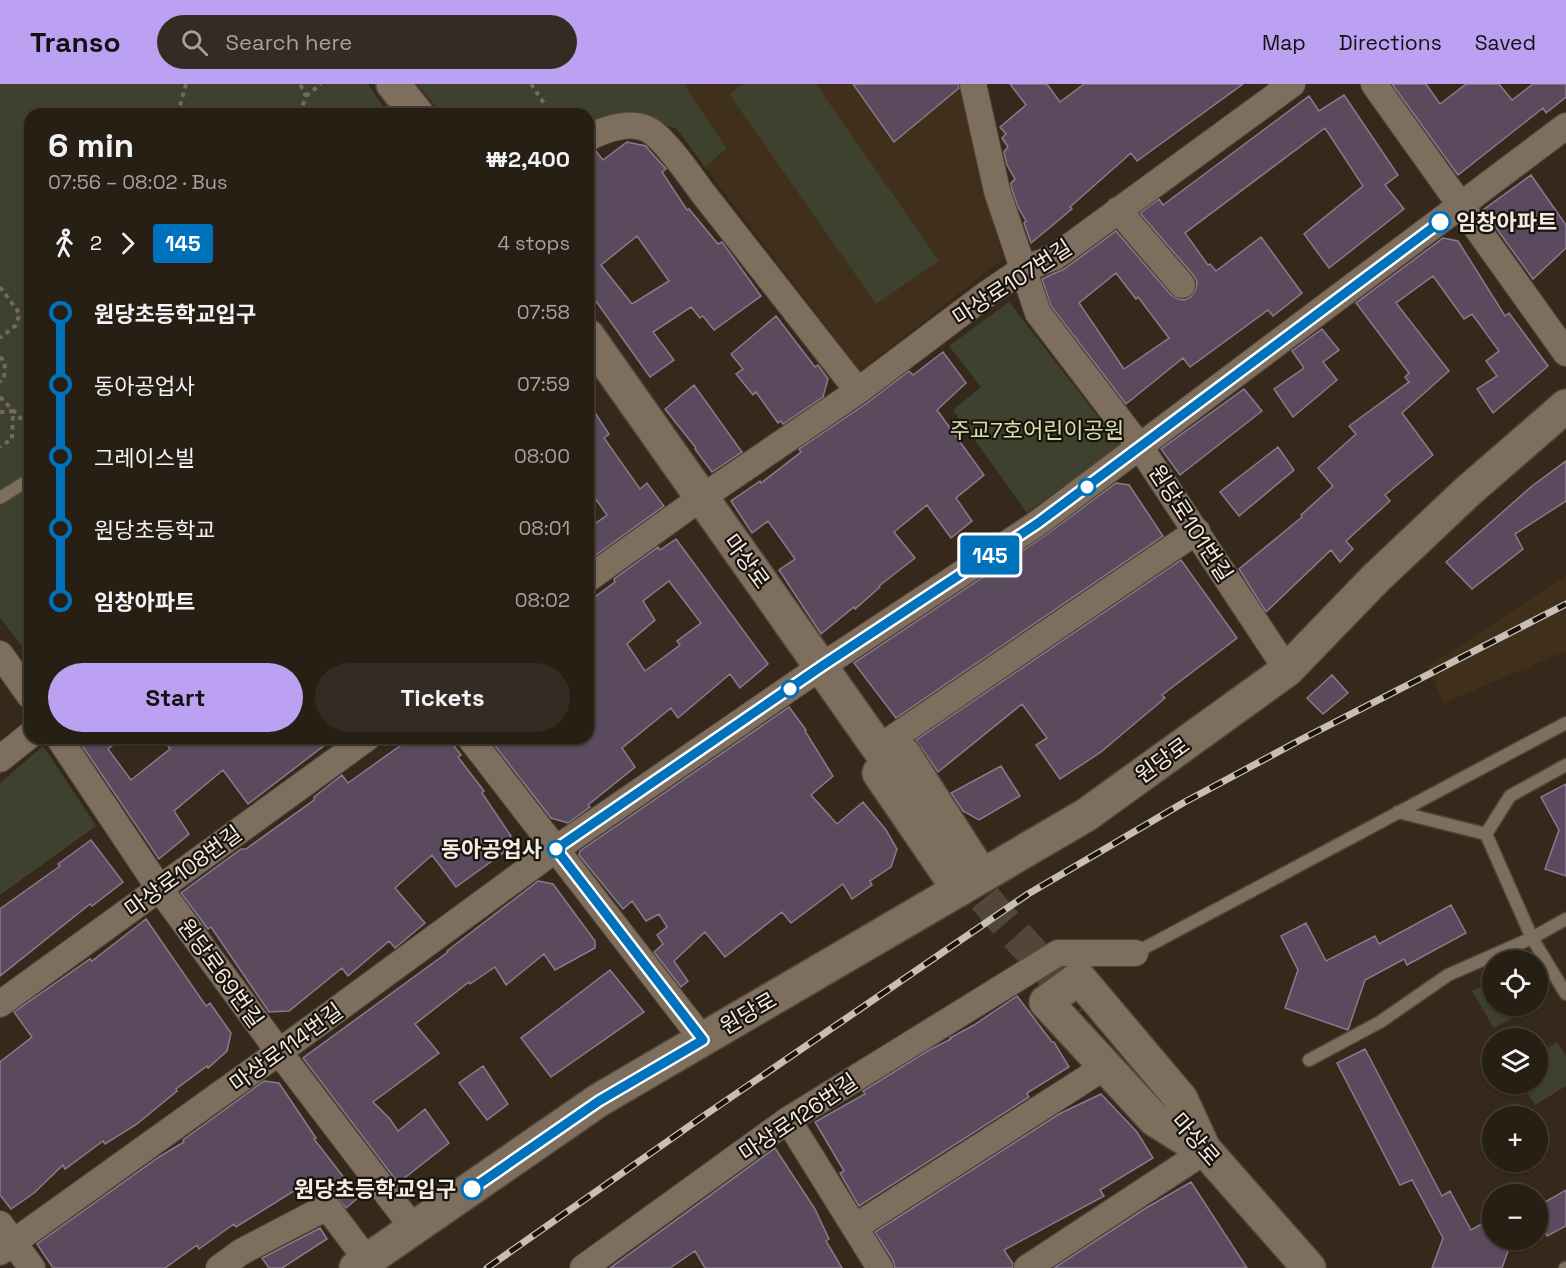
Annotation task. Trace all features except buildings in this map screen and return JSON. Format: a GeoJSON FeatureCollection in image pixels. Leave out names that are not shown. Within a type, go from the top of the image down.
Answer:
{"type":"FeatureCollection","features":[{"type":"Feature","properties":{"kind":"street"},"geometry":{"type":"LineString","coordinates":[[393,84],[412,108]]}},
{"type":"Feature","properties":{"kind":"street","name":"원당로101번길"},"geometry":{"type":"LineString","coordinates":[[973,84],[997,191],[1038,313],[1140,447],[1287,670]]}},
{"type":"Feature","properties":{"kind":"street","name":"마상로107번길"},"geometry":{"type":"LineString","coordinates":[[702,498],[858,391],[988,293],[1022,270],[1055,257],[1292,84]]}},
{"type":"Feature","properties":{"kind":"street"},"geometry":{"type":"LineString","coordinates":[[1374,84],[1566,353]]}},
{"type":"Feature","properties":{"kind":"street"},"geometry":{"type":"LineString","coordinates":[[594,135],[610,128],[637,126],[650,130],[661,140],[858,391]]}},
{"type":"Feature","properties":{"kind":"street","name":"마상로114번길"},"geometry":{"type":"LineString","coordinates":[[4,1239],[279,1052],[556,849],[822,666],[1038,523],[1566,126]]}},
{"type":"Feature","properties":{"kind":"street"},"geometry":{"type":"LineString","coordinates":[[1118,210],[1182,285]]}},
{"type":"Feature","properties":{"kind":"street","name":"마상로"},"geometry":{"type":"LineString","coordinates":[[594,347],[905,786]]}},
{"type":"Feature","properties":{"kind":"street","name":"원당로"},"geometry":{"type":"LineString","coordinates":[[362,1264],[599,1101],[1086,815],[1287,670],[1375,579],[1467,492],[1566,406]]}},
{"type":"Feature","properties":{"kind":"street"},"geometry":{"type":"LineString","coordinates":[[594,575],[702,498]]}},
{"type":"Feature","properties":{"kind":"street"},"geometry":{"type":"LineString","coordinates":[[893,738],[1197,531]]}},
{"type":"Feature","properties":{"kind":"street"},"geometry":{"type":"LineString","coordinates":[[0,654],[24,688]]}},
{"type":"Feature","properties":{"kind":"street"},"geometry":{"type":"LineString","coordinates":[[822,666],[870,702],[893,738],[971,883]]}},
{"type":"Feature","properties":{"kind":"street"},"geometry":{"type":"LineString","coordinates":[[822,666],[843,721],[971,883]]}},
{"type":"Feature","properties":{"kind":"street"},"geometry":{"type":"LineString","coordinates":[[0,759],[24,740]]}},
{"type":"Feature","properties":{"kind":"street","name":"원당로69번길"},"geometry":{"type":"LineString","coordinates":[[63,744],[159,888],[279,1052],[414,1229]]}},
{"type":"Feature","properties":{"kind":"street","name":"마상로108번길"},"geometry":{"type":"LineString","coordinates":[[0,1004],[359,744]]}},
{"type":"Feature","properties":{"kind":"street"},"geometry":{"type":"LineString","coordinates":[[475,744],[556,849]]}},
{"type":"Feature","properties":{"kind":"street","name":"원당로"},"geometry":{"type":"LineString","coordinates":[[556,849],[703,1040]]}},
{"type":"Feature","properties":{"kind":"street","name":"마상로126번길"},"geometry":{"type":"LineString","coordinates":[[583,1268],[788,1120],[1058,953],[1135,953]]}},
{"type":"Feature","properties":{"kind":"street"},"geometry":{"type":"LineString","coordinates":[[1046,1002],[1082,993],[1112,965],[1135,953]]}},
{"type":"Feature","properties":{"kind":"street"},"geometry":{"type":"LineString","coordinates":[[1019,976],[1155,1120],[1205,1151],[1027,1268]]}},
{"type":"Feature","properties":{"kind":"street","name":"마상로"},"geometry":{"type":"LineString","coordinates":[[1082,993],[1205,1151],[1310,1268]]}},
{"type":"Feature","properties":{"kind":"street"},"geometry":{"type":"LineString","coordinates":[[855,1227],[1106,1066]]}},
{"type":"Feature","properties":{"kind":"street"},"geometry":{"type":"LineString","coordinates":[[788,1120],[880,1268]]}},
{"type":"Feature","properties":{"kind":"street"},"geometry":{"type":"LineString","coordinates":[[219,1268],[246,1260],[327,1207],[362,1264]]}},
{"type":"Feature","properties":{"kind":"street"},"geometry":{"type":"LineString","coordinates":[[4,1239],[32,1268]]}},
{"type":"Feature","properties":{"kind":"lane"},"geometry":{"type":"LineString","coordinates":[[0,498],[24,483]]}},
{"type":"Feature","properties":{"kind":"lane"},"geometry":{"type":"LineString","coordinates":[[1135,953],[1566,723]]}},
{"type":"Feature","properties":{"kind":"lane"},"geometry":{"type":"LineString","coordinates":[[1486,834],[1510,796],[1566,765]]}},
{"type":"Feature","properties":{"kind":"lane"},"geometry":{"type":"LineString","coordinates":[[1398,812],[1486,834]]}},
{"type":"Feature","properties":{"kind":"lane"},"geometry":{"type":"LineString","coordinates":[[1486,834],[1532,938],[1566,994]]}},
{"type":"Feature","properties":{"kind":"lane"},"geometry":{"type":"LineString","coordinates":[[1309,1060],[1380,1022],[1448,975],[1532,938],[1566,920]]}},
{"type":"Feature","properties":{"kind":"path"},"geometry":{"type":"LineString","coordinates":[[178,108],[186,84]]}},
{"type":"Feature","properties":{"kind":"path"},"geometry":{"type":"LineString","coordinates":[[300,84],[306,96]]}},
{"type":"Feature","properties":{"kind":"path"},"geometry":{"type":"LineString","coordinates":[[302,108],[306,96],[321,84]]}},
{"type":"Feature","properties":{"kind":"path"},"geometry":{"type":"LineString","coordinates":[[531,84],[546,108]]}},
{"type":"Feature","properties":{"kind":"path"},"geometry":{"type":"LineString","coordinates":[[0,287],[20,314],[15,326],[0,338]]}},
{"type":"Feature","properties":{"kind":"path"},"geometry":{"type":"LineString","coordinates":[[0,357],[5,362],[4,379],[0,382]]}},
{"type":"Feature","properties":{"kind":"path"},"geometry":{"type":"LineString","coordinates":[[0,397],[24,422]]}},
{"type":"Feature","properties":{"kind":"path"},"geometry":{"type":"LineString","coordinates":[[0,412],[13,411]]}},
{"type":"Feature","properties":{"kind":"path"},"geometry":{"type":"LineString","coordinates":[[0,447],[12,439],[13,411]]}},
{"type":"Feature","properties":{"kind":"shaded area"},"geometry":{"type":"Polygon","coordinates":[[[684,84],[961,84],[1003,259],[860,371],[705,167],[727,147],[684,84]]]}},
{"type":"Feature","properties":{"kind":"shaded area"},"geometry":{"type":"Polygon","coordinates":[[[1566,576],[1566,651],[1444,703],[1427,667],[1566,576]]]}},
{"type":"Feature","properties":{"kind":"green space"},"geometry":{"type":"Polygon","coordinates":[[[0,84],[368,84],[384,108],[24,108],[24,648],[0,618],[0,84]]]}},
{"type":"Feature","properties":{"kind":"green space"},"geometry":{"type":"Polygon","coordinates":[[[417,84],[684,84],[727,148],[705,167],[676,128],[648,122],[594,127],[594,108],[437,108],[417,84]]]}},
{"type":"Feature","properties":{"kind":"green space"},"geometry":{"type":"Polygon","coordinates":[[[743,84],[816,84],[939,261],[876,304],[729,94],[743,84]]]}},
{"type":"Feature","properties":{"kind":"green space","name":"주교7호어린이공원"},"geometry":{"type":"Polygon","coordinates":[[[1009,302],[1120,445],[1027,513],[953,410],[981,387],[949,346],[1009,302]]]}},
{"type":"Feature","properties":{"kind":"green space"},"geometry":{"type":"Polygon","coordinates":[[[43,746],[96,826],[0,895],[0,783],[43,746]]]}},
{"type":"Feature","properties":{"kind":"green space"},"geometry":{"type":"Polygon","coordinates":[[[1482,986],[1482,1008],[1472,991],[1482,986]]]}},
{"type":"Feature","properties":{"kind":"green space"},"geometry":{"type":"Polygon","coordinates":[[[1487,1016],[1516,1016],[1494,1028],[1487,1016]]]}},
{"type":"Feature","properties":{"kind":"green space"},"geometry":{"type":"Polygon","coordinates":[[[1557,1042],[1566,1056],[1566,1086],[1535,1105],[1528,1094],[1548,1094],[1548,1048],[1557,1042]]]}},
{"type":"Feature","properties":{"kind":"tunnel"},"geometry":{"type":"LineString","coordinates":[[955,859],[1033,954],[1084,1008]]}},
{"type":"Feature","properties":{"kind":"railway"},"geometry":{"type":"LineString","coordinates":[[487,1268],[705,1115],[1028,894],[1183,803],[1304,738],[1566,604]]}},
{"type":"Feature","properties":{"kind":"bus line","name":"145"},"geometry":{"type":"LineString","coordinates":[[472,1189],[599,1101],[703,1040],[556,849],[822,666],[1038,523],[1440,222]]}},
{"type":"Feature","properties":{"kind":"place","name":"임창아파트"},"geometry":{"type":"Point","coordinates":[1440,222]}},
{"type":"Feature","properties":{"kind":"place","name":"동아공업사"},"geometry":{"type":"Point","coordinates":[556,849]}},
{"type":"Feature","properties":{"kind":"place","name":"원당초등학교입구"},"geometry":{"type":"Point","coordinates":[472,1189]}}]}
